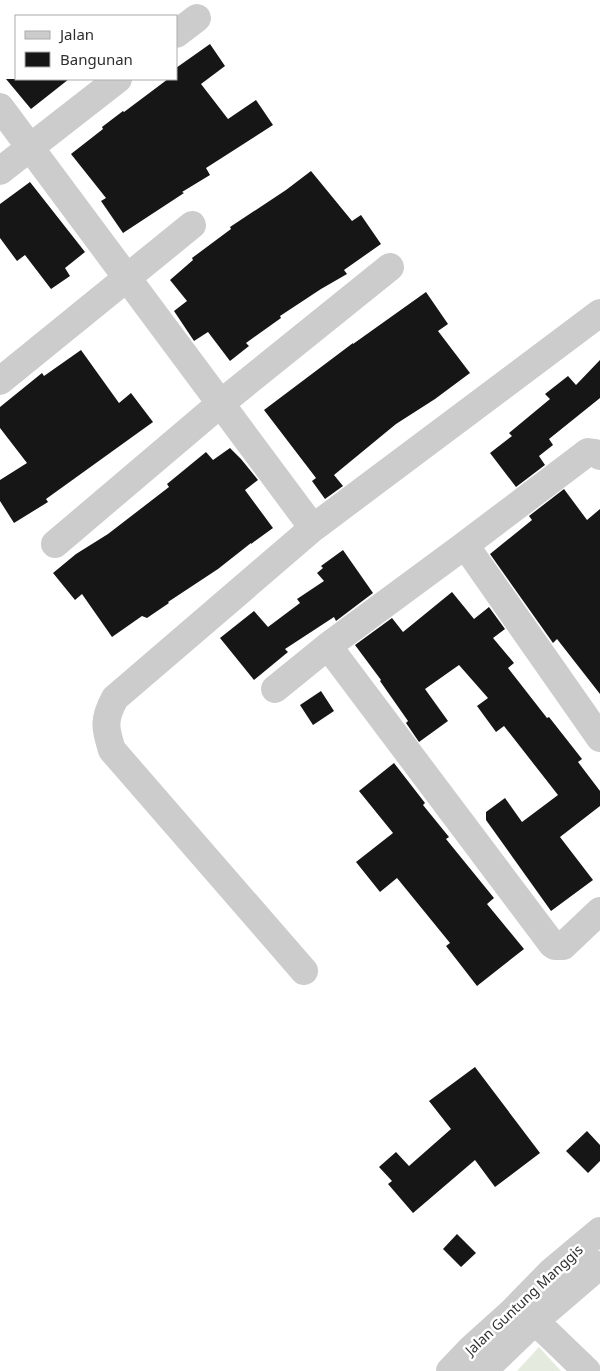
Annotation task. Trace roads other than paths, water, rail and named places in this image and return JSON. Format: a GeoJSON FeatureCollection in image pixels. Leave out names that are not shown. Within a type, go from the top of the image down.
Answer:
{"type":"FeatureCollection","features":[{"type":"Feature","properties":{"kind":"street"},"geometry":{"type":"LineString","coordinates":[[0,171],[117,80]]}},
{"type":"Feature","properties":{"kind":"street"},"geometry":{"type":"LineString","coordinates":[[0,107],[313,528]]}},
{"type":"Feature","properties":{"kind":"street"},"geometry":{"type":"LineString","coordinates":[[0,381],[192,225]]}},
{"type":"Feature","properties":{"kind":"street"},"geometry":{"type":"LineString","coordinates":[[55,544],[220,404],[390,266]]}},
{"type":"Feature","properties":{"kind":"street"},"geometry":{"type":"LineString","coordinates":[[304,971],[112,750],[106,730],[107,712],[115,698],[313,528],[600,313]]}},
{"type":"Feature","properties":{"kind":"street"},"geometry":{"type":"LineString","coordinates":[[275,689],[328,646],[588,452],[595,452],[600,456]]}},
{"type":"Feature","properties":{"kind":"street"},"geometry":{"type":"LineString","coordinates":[[465,545],[600,738]]}},
{"type":"Feature","properties":{"kind":"street"},"geometry":{"type":"LineString","coordinates":[[328,646],[552,944],[563,946],[600,911]]}},
{"type":"Feature","properties":{"kind":"street","name":"Jalan Guntung Manggis"},"geometry":{"type":"LineString","coordinates":[[450,1371],[552,1272],[600,1231]]}},
{"type":"Feature","properties":{"kind":"street","name":"Jalan Guntung Manggis"},"geometry":{"type":"LineString","coordinates":[[483,1371],[535,1321],[600,1264]]}},
{"type":"Feature","properties":{"kind":"street"},"geometry":{"type":"LineString","coordinates":[[535,1321],[587,1371]]}}]}
